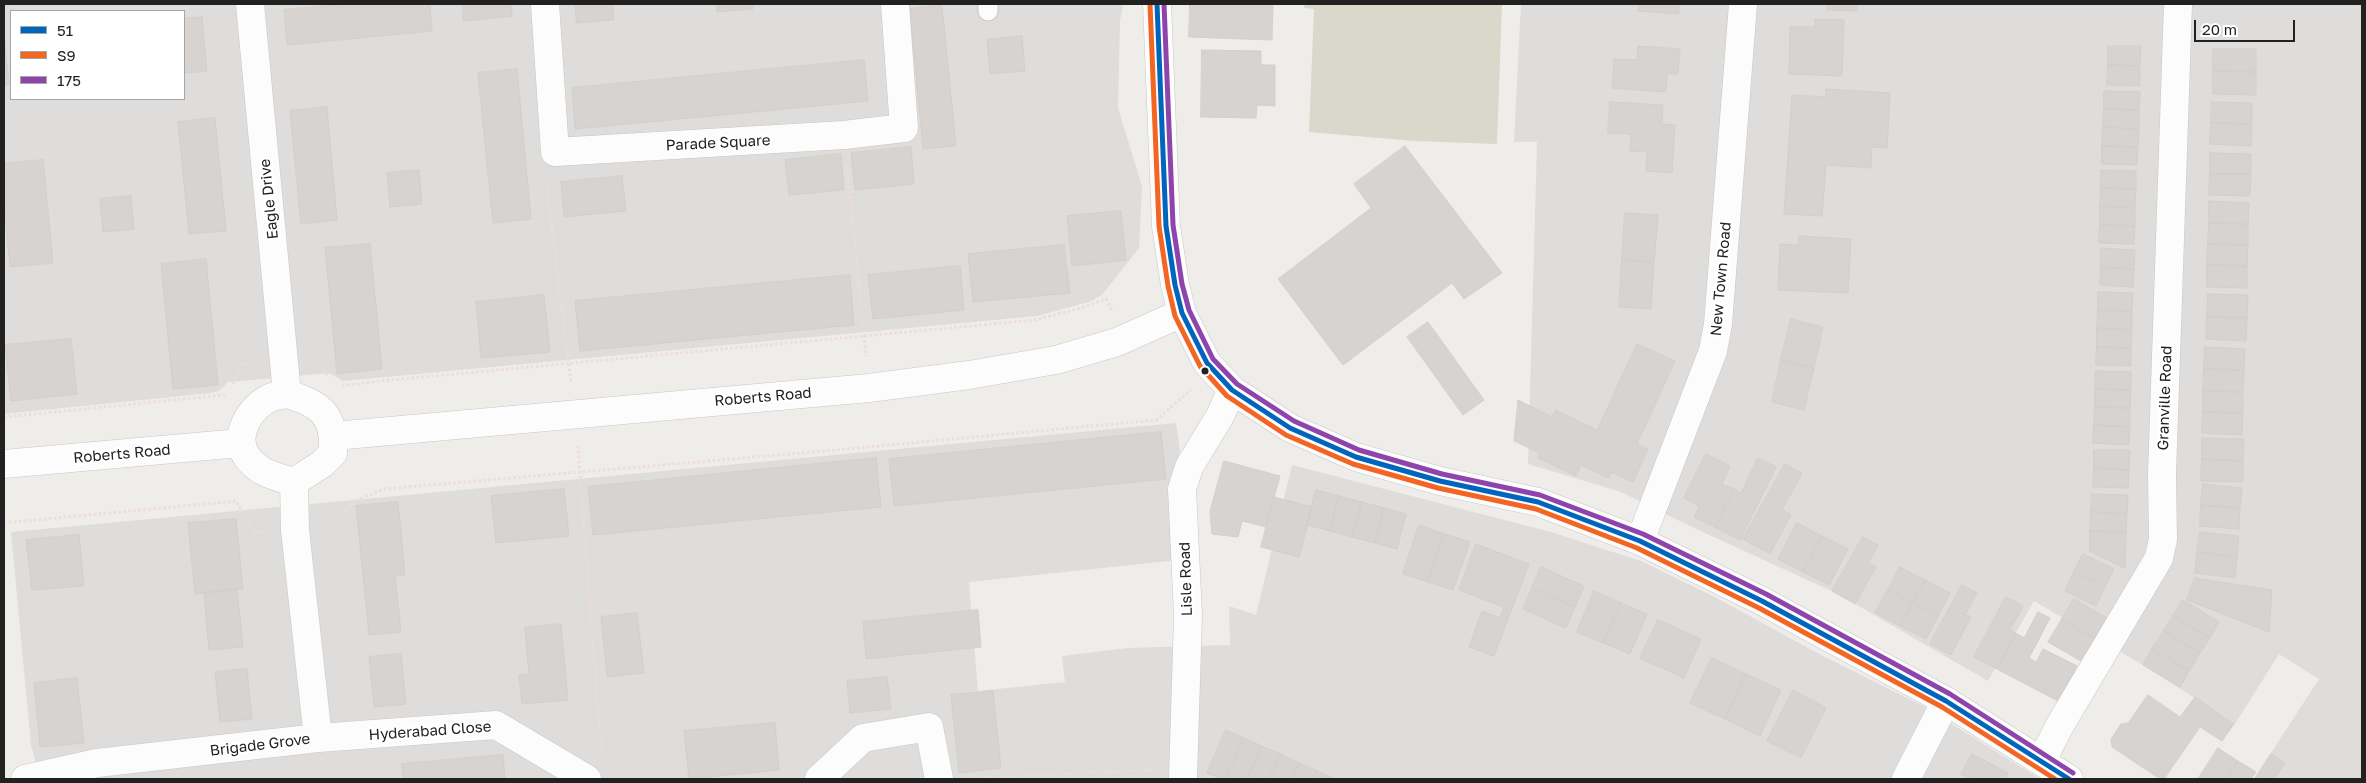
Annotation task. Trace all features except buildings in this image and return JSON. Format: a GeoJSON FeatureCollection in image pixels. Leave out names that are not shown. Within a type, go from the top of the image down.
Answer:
{"type":"FeatureCollection","features":[{"type":"Feature","properties":{"kind":"street","name":"Eagle Drive"},"geometry":{"type":"LineString","coordinates":[[250,4],[287,394]]}},
{"type":"Feature","properties":{"kind":"street"},"geometry":{"type":"LineString","coordinates":[[545,4],[556,152]]}},
{"type":"Feature","properties":{"kind":"street","name":"Parade Square"},"geometry":{"type":"LineString","coordinates":[[556,152],[844,136],[904,128],[895,4]]}},
{"type":"Feature","properties":{"kind":"street"},"geometry":{"type":"LineString","coordinates":[[1157,4],[1166,226],[1175,285],[1182,314],[1207,363],[1223,380],[1290,428],[1356,457],[1440,481],[1538,502],[1640,541],[1762,600],[1946,701],[2042,760],[2069,779]]}},
{"type":"Feature","properties":{"kind":"street","name":"New Town Road"},"geometry":{"type":"LineString","coordinates":[[1640,541],[1713,351],[1722,277],[1743,4]]}},
{"type":"Feature","properties":{"kind":"street","name":"Granville Road"},"geometry":{"type":"LineString","coordinates":[[2042,760],[2060,725],[2159,558],[2163,539],[2163,464],[2178,4]]}},
{"type":"Feature","properties":{"kind":"street","name":"Roberts Road"},"geometry":{"type":"LineString","coordinates":[[334,436],[869,388],[969,376],[1056,360],[1126,338],[1182,314]]}},
{"type":"Feature","properties":{"kind":"street","name":"Lisle Road"},"geometry":{"type":"LineString","coordinates":[[1183,774],[1188,615],[1182,489],[1189,467],[1220,416],[1223,380]]}},
{"type":"Feature","properties":{"kind":"street"},"geometry":{"type":"LineString","coordinates":[[287,394],[306,399],[320,409],[328,417],[334,436],[333,453],[322,464],[294,482],[269,475],[257,467],[246,457],[240,443],[242,429],[252,414],[272,397],[287,394]]}},
{"type":"Feature","properties":{"kind":"street","name":"Roberts Road"},"geometry":{"type":"LineString","coordinates":[[4,464],[240,443]]}},
{"type":"Feature","properties":{"kind":"street"},"geometry":{"type":"LineString","coordinates":[[294,482],[295,530]]}},
{"type":"Feature","properties":{"kind":"street","name":"Brigade Grove"},"geometry":{"type":"LineString","coordinates":[[25,779],[97,764],[318,738],[295,530]]}},
{"type":"Feature","properties":{"kind":"street"},"geometry":{"type":"LineString","coordinates":[[1906,779],[1946,701]]}},
{"type":"Feature","properties":{"kind":"street","name":"Hyderabad Close"},"geometry":{"type":"LineString","coordinates":[[318,738],[496,725],[594,769]]}},
{"type":"Feature","properties":{"kind":"street"},"geometry":{"type":"LineString","coordinates":[[819,779],[863,738],[929,727],[939,779]]}},
{"type":"Feature","properties":{"kind":"path"},"geometry":{"type":"LineString","coordinates":[[844,136],[864,336]]}},
{"type":"Feature","properties":{"kind":"path"},"geometry":{"type":"LineString","coordinates":[[556,152],[543,157],[576,415]]}},
{"type":"Feature","properties":{"kind":"path"},"geometry":{"type":"LineString","coordinates":[[4,417],[224,395],[235,382],[240,365],[310,354],[340,386],[1035,320],[1106,298],[1126,338]]}},
{"type":"Feature","properties":{"kind":"path"},"geometry":{"type":"LineString","coordinates":[[4,523],[236,501],[255,533],[329,527],[356,500],[383,489],[581,473],[1156,420],[1223,380]]}},
{"type":"Feature","properties":{"kind":"path"},"geometry":{"type":"LineString","coordinates":[[581,473],[594,769]]}},
{"type":"Feature","properties":{"kind":"path"},"geometry":{"type":"LineString","coordinates":[[939,779],[1183,774]]}},
{"type":"Feature","properties":{"kind":"shaded area"},"geometry":{"type":"Polygon","coordinates":[[[4,4],[1123,4],[1120,21],[1118,108],[1142,186],[1139,248],[1102,295],[1089,302],[1037,316],[343,381],[329,373],[228,382],[219,391],[4,414],[4,4]]]}},
{"type":"Feature","properties":{"kind":"shaded area"},"geometry":{"type":"Polygon","coordinates":[[[1305,4],[1502,4],[1497,144],[1414,141],[1309,132],[1314,9],[1304,8],[1305,4]]]}},
{"type":"Feature","properties":{"kind":"shaded area"},"geometry":{"type":"Polygon","coordinates":[[[1521,4],[2362,4],[2362,779],[2254,779],[2319,679],[2279,654],[2235,724],[2143,665],[2034,601],[1988,681],[1838,594],[1621,492],[1528,464],[1537,142],[1514,142],[1521,4]]]}},
{"type":"Feature","properties":{"kind":"shaded area"},"geometry":{"type":"Polygon","coordinates":[[[1176,423],[1180,451],[1173,481],[1178,560],[969,582],[978,691],[1065,682],[1062,656],[1128,648],[1230,645],[1229,606],[1256,615],[1292,465],[1551,532],[1641,561],[1713,596],[1821,655],[1923,706],[2040,779],[40,779],[31,745],[11,532],[1176,423]]]}},
{"type":"Feature","properties":{"kind":"transit line","name":"S9"},"geometry":{"type":"LineString","coordinates":[[1150,4],[1159,226],[1168,286],[1175,316],[1200,366],[1227,396],[1286,435],[1353,464],[1438,488],[1536,509],[1637,548],[1759,608],[1942,707],[2055,779]]}},
{"type":"Feature","properties":{"kind":"transit line","name":"51"},"geometry":{"type":"LineString","coordinates":[[1157,4],[1166,226],[1175,285],[1182,313],[1207,363],[1232,390],[1290,428],[1356,457],[1440,481],[1538,502],[1640,541],[1762,601],[1946,701],[2069,779]]}},
{"type":"Feature","properties":{"kind":"transit line","name":"175"},"geometry":{"type":"LineString","coordinates":[[1164,4],[1173,225],[1182,284],[1189,310],[1213,359],[1237,384],[1294,421],[1359,450],[1442,474],[1540,495],[1643,534],[1766,594],[1950,694],[2073,773]]}}]}
